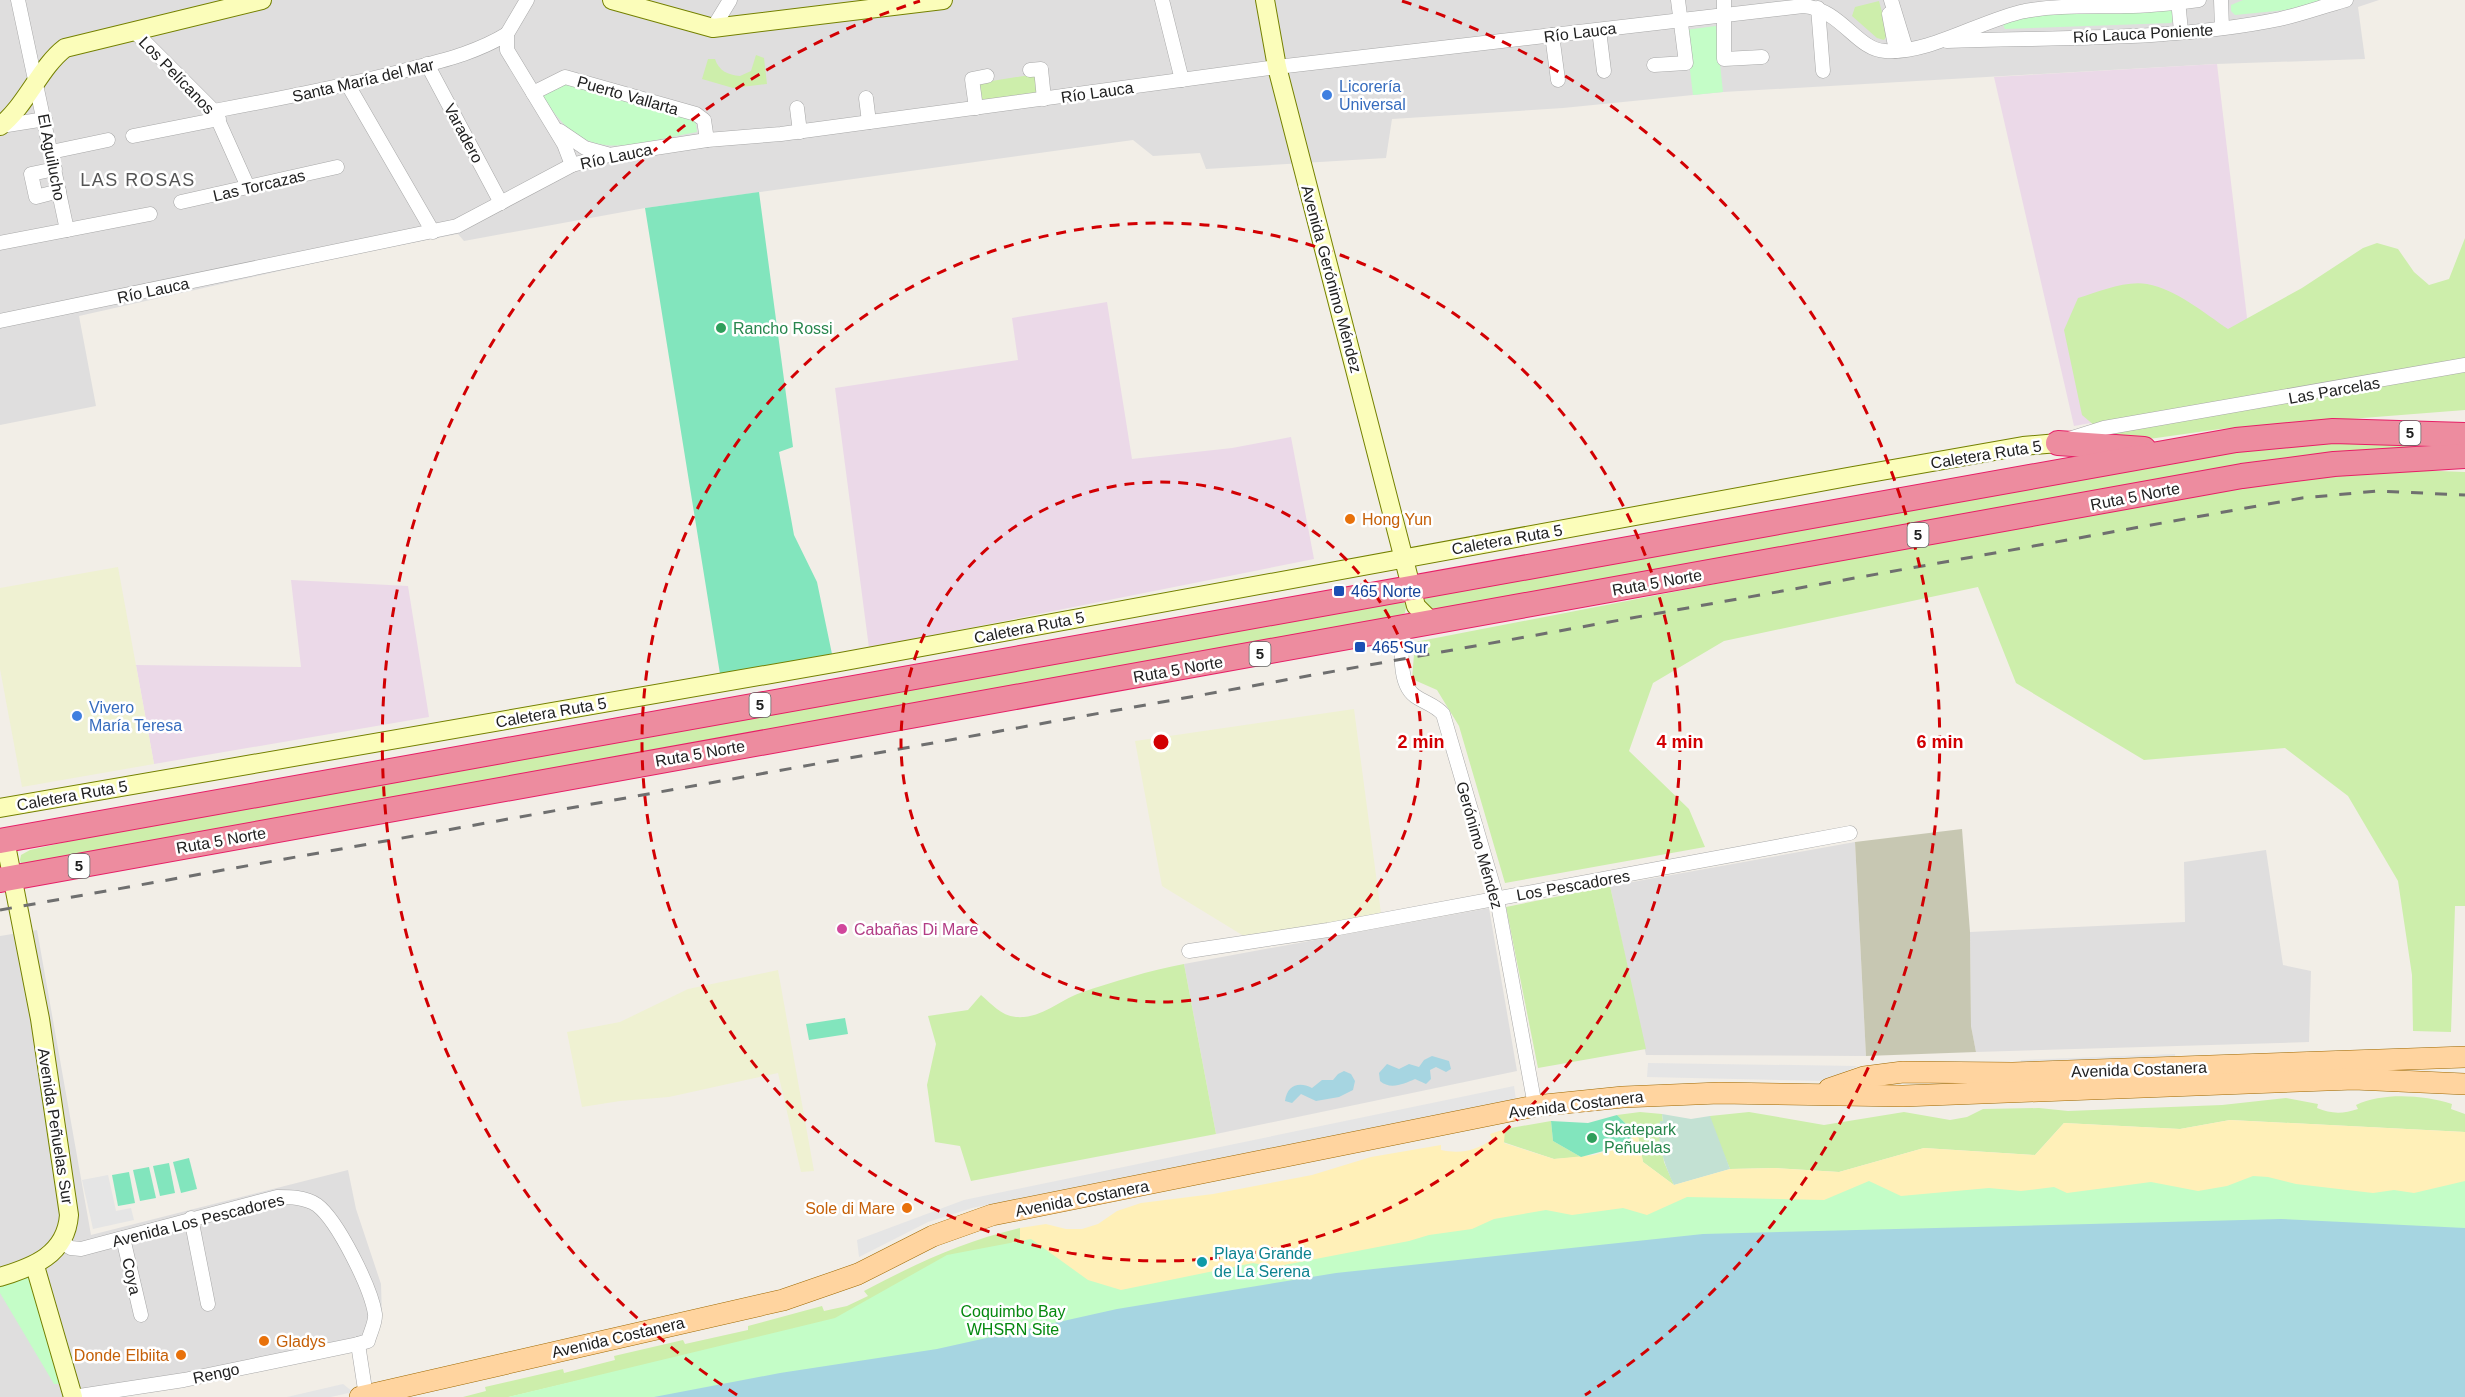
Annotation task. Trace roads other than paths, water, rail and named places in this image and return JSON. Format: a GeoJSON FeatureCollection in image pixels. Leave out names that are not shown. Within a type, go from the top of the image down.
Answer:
{"type":"FeatureCollection","features":[{"type":"Feature","properties":{"kind":"highway"},"geometry":{"type":"LineString","coordinates":[[2354,431],[2465,426]]}},
{"type":"Feature","properties":{"kind":"highway","name":"5"},"geometry":{"type":"LineString","coordinates":[[2,841],[1414,596],[2200,447],[2291,433],[2354,431],[2465,435]]}},
{"type":"Feature","properties":{"kind":"highway"},"geometry":{"type":"LineString","coordinates":[[2058,443],[2137,449],[2200,447]]}},
{"type":"Feature","properties":{"kind":"highway","name":"Ruta 5 Norte"},"geometry":{"type":"LineString","coordinates":[[6,879],[1404,629],[2259,473],[2403,458],[2465,456]]}},
{"type":"Feature","properties":{"kind":"highway"},"geometry":{"type":"LineString","coordinates":[[2403,458],[2465,461]]}},
{"type":"Feature","properties":{"kind":"main road","name":"Avenida Costanera"},"geometry":{"type":"LineString","coordinates":[[1816,1094],[1864,1077],[1903,1072],[2025,1073],[2465,1057]]}},
{"type":"Feature","properties":{"kind":"main road"},"geometry":{"type":"LineString","coordinates":[[1903,1072],[1896,1078],[1894,1085],[1897,1092],[1903,1096]]}},
{"type":"Feature","properties":{"kind":"main road","name":"Avenida Costanera"},"geometry":{"type":"LineString","coordinates":[[363,1396],[783,1300],[849,1277],[933,1236],[992,1215],[1535,1106],[1671,1094],[1903,1096],[2354,1079],[2465,1084]]}},
{"type":"Feature","properties":{"kind":"street","name":"El Aguilucho"},"geometry":{"type":"LineString","coordinates":[[18,0],[38,83],[67,230]]}},
{"type":"Feature","properties":{"kind":"street"},"geometry":{"type":"LineString","coordinates":[[1,126],[38,83],[55,56],[65,48],[262,0]]}},
{"type":"Feature","properties":{"kind":"street"},"geometry":{"type":"LineString","coordinates":[[509,55],[507,34],[527,0]]}},
{"type":"Feature","properties":{"kind":"street"},"geometry":{"type":"LineString","coordinates":[[713,28],[730,0]]}},
{"type":"Feature","properties":{"kind":"street"},"geometry":{"type":"LineString","coordinates":[[622,1],[713,28],[828,7],[936,0]]}},
{"type":"Feature","properties":{"kind":"street"},"geometry":{"type":"LineString","coordinates":[[1162,0],[1182,80]]}},
{"type":"Feature","properties":{"kind":"street","name":"Avenida Gerónimo Méndez"},"geometry":{"type":"LineString","coordinates":[[1265,0],[1277,67],[1404,557]]}},
{"type":"Feature","properties":{"kind":"street"},"geometry":{"type":"LineString","coordinates":[[1654,65],[1686,63],[1678,0]]}},
{"type":"Feature","properties":{"kind":"street"},"geometry":{"type":"LineString","coordinates":[[1724,0],[1724,59],[1762,57]]}},
{"type":"Feature","properties":{"kind":"street"},"geometry":{"type":"LineString","coordinates":[[1889,0],[1901,50]]}},
{"type":"Feature","properties":{"kind":"street"},"geometry":{"type":"LineString","coordinates":[[1823,71],[1818,8],[1833,15],[1870,46],[1884,51],[1901,50],[1936,41],[1990,21],[2028,11],[2053,7],[2199,0]]}},
{"type":"Feature","properties":{"kind":"street"},"geometry":{"type":"LineString","coordinates":[[2221,0],[2222,28]]}},
{"type":"Feature","properties":{"kind":"street","name":"Río Lauca Poniente"},"geometry":{"type":"LineString","coordinates":[[1936,41],[2222,28],[2281,19],[2346,0]]}},
{"type":"Feature","properties":{"kind":"street"},"geometry":{"type":"LineString","coordinates":[[2178,1],[2181,31]]}},
{"type":"Feature","properties":{"kind":"street","name":"Río Lauca"},"geometry":{"type":"LineString","coordinates":[[0,321],[458,226],[572,165],[609,154],[707,140],[800,132],[1277,67],[1803,6],[1818,8]]}},
{"type":"Feature","properties":{"kind":"street","name":"Los Pelícanos"},"geometry":{"type":"LineString","coordinates":[[133,30],[217,115],[248,187]]}},
{"type":"Feature","properties":{"kind":"street"},"geometry":{"type":"LineString","coordinates":[[1599,30],[1604,71]]}},
{"type":"Feature","properties":{"kind":"street","name":"Santa María del Mar"},"geometry":{"type":"LineString","coordinates":[[133,136],[456,58],[507,34]]}},
{"type":"Feature","properties":{"kind":"street"},"geometry":{"type":"LineString","coordinates":[[1552,35],[1558,80]]}},
{"type":"Feature","properties":{"kind":"street"},"geometry":{"type":"LineString","coordinates":[[483,47],[499,49],[509,55],[564,144],[572,165]]}},
{"type":"Feature","properties":{"kind":"street","name":"Varadero"},"geometry":{"type":"LineString","coordinates":[[428,64],[501,202]]}},
{"type":"Feature","properties":{"kind":"street"},"geometry":{"type":"LineString","coordinates":[[1030,70],[1041,69],[1044,99]]}},
{"type":"Feature","properties":{"kind":"street"},"geometry":{"type":"LineString","coordinates":[[976,108],[972,79],[987,76]]}},
{"type":"Feature","properties":{"kind":"street","name":"Puerto Vallarta"},"geometry":{"type":"LineString","coordinates":[[533,93],[565,77],[696,114],[704,120],[707,140]]}},
{"type":"Feature","properties":{"kind":"street"},"geometry":{"type":"LineString","coordinates":[[348,85],[433,232]]}},
{"type":"Feature","properties":{"kind":"street"},"geometry":{"type":"LineString","coordinates":[[866,98],[869,122]]}},
{"type":"Feature","properties":{"kind":"street"},"geometry":{"type":"LineString","coordinates":[[797,108],[800,132]]}},
{"type":"Feature","properties":{"kind":"street"},"geometry":{"type":"LineString","coordinates":[[1,126],[45,119]]}},
{"type":"Feature","properties":{"kind":"street"},"geometry":{"type":"LineString","coordinates":[[550,122],[574,142],[609,154]]}},
{"type":"Feature","properties":{"kind":"street"},"geometry":{"type":"LineString","coordinates":[[51,152],[108,140]]}},
{"type":"Feature","properties":{"kind":"street","name":"Las Torcazas"},"geometry":{"type":"LineString","coordinates":[[181,202],[337,167]]}},
{"type":"Feature","properties":{"kind":"street"},"geometry":{"type":"LineString","coordinates":[[55,169],[32,174],[36,197],[59,191]]}},
{"type":"Feature","properties":{"kind":"street"},"geometry":{"type":"LineString","coordinates":[[0,243],[150,214]]}},
{"type":"Feature","properties":{"kind":"street","name":"Las Parcelas"},"geometry":{"type":"LineString","coordinates":[[2058,443],[2104,428],[2465,365]]}},
{"type":"Feature","properties":{"kind":"street","name":"Caletera Ruta 5"},"geometry":{"type":"LineString","coordinates":[[0,808],[840,662],[1864,474],[2023,446],[2058,443]]}},
{"type":"Feature","properties":{"kind":"street"},"geometry":{"type":"LineString","coordinates":[[1404,557],[1414,596],[1433,623]]}},
{"type":"Feature","properties":{"kind":"street","name":"Gerónimo Méndez"},"geometry":{"type":"LineString","coordinates":[[1414,596],[1401,644],[1407,686],[1414,696],[1430,703],[1443,714],[1497,899],[1535,1106]]}},
{"type":"Feature","properties":{"kind":"street","name":"Los Pescadores"},"geometry":{"type":"LineString","coordinates":[[1189,951],[1328,930],[1850,833]]}},
{"type":"Feature","properties":{"kind":"street","name":"Avenida Peñuelas Sur"},"geometry":{"type":"LineString","coordinates":[[2,841],[6,879],[40,1019],[68,1197],[69,1221],[61,1242]]}},
{"type":"Feature","properties":{"kind":"street","name":"Avenida Los Pescadores"},"geometry":{"type":"LineString","coordinates":[[61,1242],[71,1248],[81,1249],[277,1197],[303,1199],[318,1206],[328,1217],[357,1264],[375,1316],[368,1341],[358,1344]]}},
{"type":"Feature","properties":{"kind":"street"},"geometry":{"type":"LineString","coordinates":[[191,1218],[208,1304]]}},
{"type":"Feature","properties":{"kind":"street","name":"Coya"},"geometry":{"type":"LineString","coordinates":[[123,1238],[141,1315]]}},
{"type":"Feature","properties":{"kind":"street"},"geometry":{"type":"LineString","coordinates":[[0,1277],[35,1266],[49,1256],[61,1242]]}},
{"type":"Feature","properties":{"kind":"street"},"geometry":{"type":"LineString","coordinates":[[35,1266],[73,1397]]}},
{"type":"Feature","properties":{"kind":"street","name":"Avenida Costanera"},"geometry":{"type":"LineString","coordinates":[[358,1344],[363,1396]]}},
{"type":"Feature","properties":{"kind":"street","name":"Rengo"},"geometry":{"type":"LineString","coordinates":[[73,1397],[184,1380],[358,1344]]}},
{"type":"Feature","properties":{"kind":"water"},"geometry":{"type":"Polygon","coordinates":[[[1432,1056],[1449,1061],[1451,1069],[1446,1072],[1436,1067],[1430,1070],[1431,1079],[1426,1084],[1415,1079],[1393,1086],[1380,1081],[1379,1073],[1387,1064],[1399,1069],[1409,1064],[1419,1067],[1424,1060],[1432,1056]]]}},
{"type":"Feature","properties":{"kind":"water"},"geometry":{"type":"Polygon","coordinates":[[[1344,1071],[1351,1074],[1355,1081],[1353,1090],[1339,1097],[1316,1101],[1301,1094],[1292,1103],[1285,1101],[1288,1091],[1294,1086],[1303,1085],[1312,1088],[1322,1080],[1333,1080],[1344,1071]]]}},
{"type":"Feature","properties":{"kind":"water"},"geometry":{"type":"Polygon","coordinates":[[[2281,1219],[2465,1228],[2465,1397],[654,1397],[780,1373],[937,1349],[1117,1309],[1336,1273],[1703,1234],[2281,1219]]]}},
{"type":"Feature","properties":{"kind":"railway"},"geometry":{"type":"LineString","coordinates":[[0,910],[2302,498],[2377,491],[2465,495]]}},
{"type":"Feature","properties":{"kind":"place","name":"Licorería Universal"},"geometry":{"type":"Point","coordinates":[1327,95]}},
{"type":"Feature","properties":{"kind":"place","name":"Rancho Rossi"},"geometry":{"type":"Point","coordinates":[721,328]}},
{"type":"Feature","properties":{"kind":"place","name":"Hong Yun"},"geometry":{"type":"Point","coordinates":[1350,519]}},
{"type":"Feature","properties":{"kind":"place","name":"465 Norte"},"geometry":{"type":"Point","coordinates":[1339,591]}},
{"type":"Feature","properties":{"kind":"place","name":"465 Sur"},"geometry":{"type":"Point","coordinates":[1360,647]}},
{"type":"Feature","properties":{"kind":"place","name":"Vivero María Teresa"},"geometry":{"type":"Point","coordinates":[77,716]}},
{"type":"Feature","properties":{"kind":"place","name":"Cabañas Di Mare"},"geometry":{"type":"Point","coordinates":[842,929]}},
{"type":"Feature","properties":{"kind":"place","name":"Skatepark Peñuelas"},"geometry":{"type":"Point","coordinates":[1592,1138]}},
{"type":"Feature","properties":{"kind":"place","name":"Sole di Mare"},"geometry":{"type":"Point","coordinates":[907,1208]}},
{"type":"Feature","properties":{"kind":"place","name":"Playa Grande de La Serena"},"geometry":{"type":"Point","coordinates":[1202,1262]}},
{"type":"Feature","properties":{"kind":"place","name":"Gladys"},"geometry":{"type":"Point","coordinates":[264,1341]}},
{"type":"Feature","properties":{"kind":"place","name":"Donde Elbiita"},"geometry":{"type":"Point","coordinates":[181,1355]}},
{"type":"Feature","properties":{"kind":"district","name":"LAS ROSAS"},"geometry":{"type":"Point","coordinates":[138,180]}},
{"type":"Feature","properties":{"kind":"park label","name":"Coquimbo Bay WHSRN Site"},"geometry":{"type":"Point","coordinates":[1013,1320]}}]}
